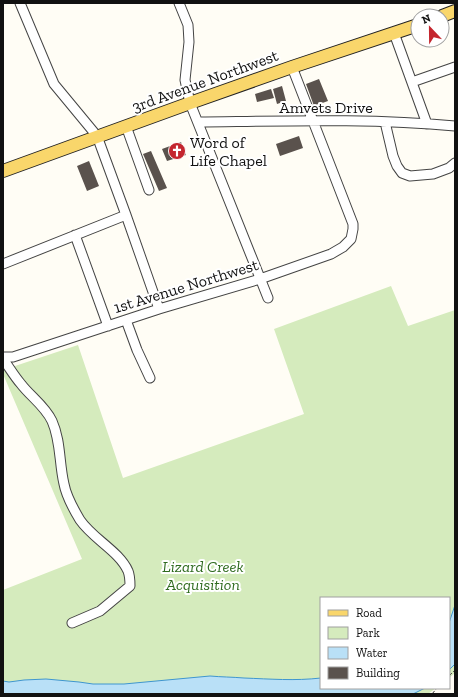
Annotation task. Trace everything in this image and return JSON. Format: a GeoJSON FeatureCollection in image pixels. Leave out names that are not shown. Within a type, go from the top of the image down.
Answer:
{"type":"FeatureCollection","features":[{"type":"Feature","properties":{"kind":"main road","name":"3rd Avenue Northwest"},"geometry":{"type":"LineString","coordinates":[[3,171],[190,102],[410,28]]}},
{"type":"Feature","properties":{"kind":"street"},"geometry":{"type":"LineString","coordinates":[[20,3],[54,84],[97,136],[159,309]]}},
{"type":"Feature","properties":{"kind":"street"},"geometry":{"type":"LineString","coordinates":[[179,3],[188,24],[189,42],[185,80],[190,102],[268,298]]}},
{"type":"Feature","properties":{"kind":"street"},"geometry":{"type":"LineString","coordinates":[[394,33],[427,124]]}},
{"type":"Feature","properties":{"kind":"street","name":"1st Avenue Northwest"},"geometry":{"type":"LineString","coordinates":[[3,358],[13,357],[159,309],[260,279],[331,254],[343,247],[351,239],[353,234],[353,224],[292,67]]}},
{"type":"Feature","properties":{"kind":"street"},"geometry":{"type":"LineString","coordinates":[[412,82],[455,67]]}},
{"type":"Feature","properties":{"kind":"street","name":"Amvets Drive"},"geometry":{"type":"LineString","coordinates":[[198,122],[385,122],[455,126]]}},
{"type":"Feature","properties":{"kind":"street"},"geometry":{"type":"LineString","coordinates":[[385,122],[393,156],[402,173],[410,176],[433,174],[449,168],[455,163]]}},
{"type":"Feature","properties":{"kind":"street"},"geometry":{"type":"LineString","coordinates":[[126,126],[149,190]]}},
{"type":"Feature","properties":{"kind":"street"},"geometry":{"type":"LineString","coordinates":[[3,264],[126,215]]}},
{"type":"Feature","properties":{"kind":"street"},"geometry":{"type":"LineString","coordinates":[[75,235],[108,326]]}},
{"type":"Feature","properties":{"kind":"street"},"geometry":{"type":"LineString","coordinates":[[126,320],[137,350],[150,378]]}},
{"type":"Feature","properties":{"kind":"street"},"geometry":{"type":"LineString","coordinates":[[3,358],[21,384],[51,419],[57,434],[64,485],[80,519],[88,530],[119,558],[127,570],[130,578],[130,586],[100,611],[72,623]]}},
{"type":"Feature","properties":{"kind":"green space","name":"Lizard Creek Acquisition"},"geometry":{"type":"Polygon","coordinates":[[[391,286],[408,326],[455,310],[455,673],[450,677],[450,597],[320,597],[320,689],[435,689],[428,694],[3,694],[3,590],[82,559],[3,374],[3,370],[78,345],[123,478],[304,414],[274,329],[391,286]]]}},
{"type":"Feature","properties":{"kind":"water"},"geometry":{"type":"Polygon","coordinates":[[[455,605],[455,664],[450,669],[450,620],[455,605]]]}},
{"type":"Feature","properties":{"kind":"water"},"geometry":{"type":"Polygon","coordinates":[[[210,676],[282,680],[320,678],[320,689],[423,689],[413,694],[3,694],[3,681],[9,682],[46,679],[93,684],[124,684],[210,676]]]}},
{"type":"Feature","properties":{"kind":"building"},"geometry":{"type":"Polygon","coordinates":[[[319,79],[328,101],[314,106],[306,84],[319,79]]]}},
{"type":"Feature","properties":{"kind":"building"},"geometry":{"type":"Polygon","coordinates":[[[282,86],[286,101],[277,104],[273,89],[282,86]]]}},
{"type":"Feature","properties":{"kind":"building"},"geometry":{"type":"Polygon","coordinates":[[[271,89],[274,98],[257,102],[255,94],[271,89]]]}},
{"type":"Feature","properties":{"kind":"building"},"geometry":{"type":"Polygon","coordinates":[[[299,136],[303,148],[280,156],[276,144],[299,136]]]}},
{"type":"Feature","properties":{"kind":"building"},"geometry":{"type":"Polygon","coordinates":[[[181,142],[186,155],[167,161],[162,149],[181,142]]]}},
{"type":"Feature","properties":{"kind":"building"},"geometry":{"type":"Polygon","coordinates":[[[151,151],[167,188],[159,191],[143,154],[151,151]]]}},
{"type":"Feature","properties":{"kind":"building"},"geometry":{"type":"Polygon","coordinates":[[[89,161],[99,186],[87,191],[77,166],[89,161]]]}},
{"type":"Feature","properties":{"kind":"place","name":"Word of Life Chapel"},"geometry":{"type":"Point","coordinates":[177,151]}}]}
